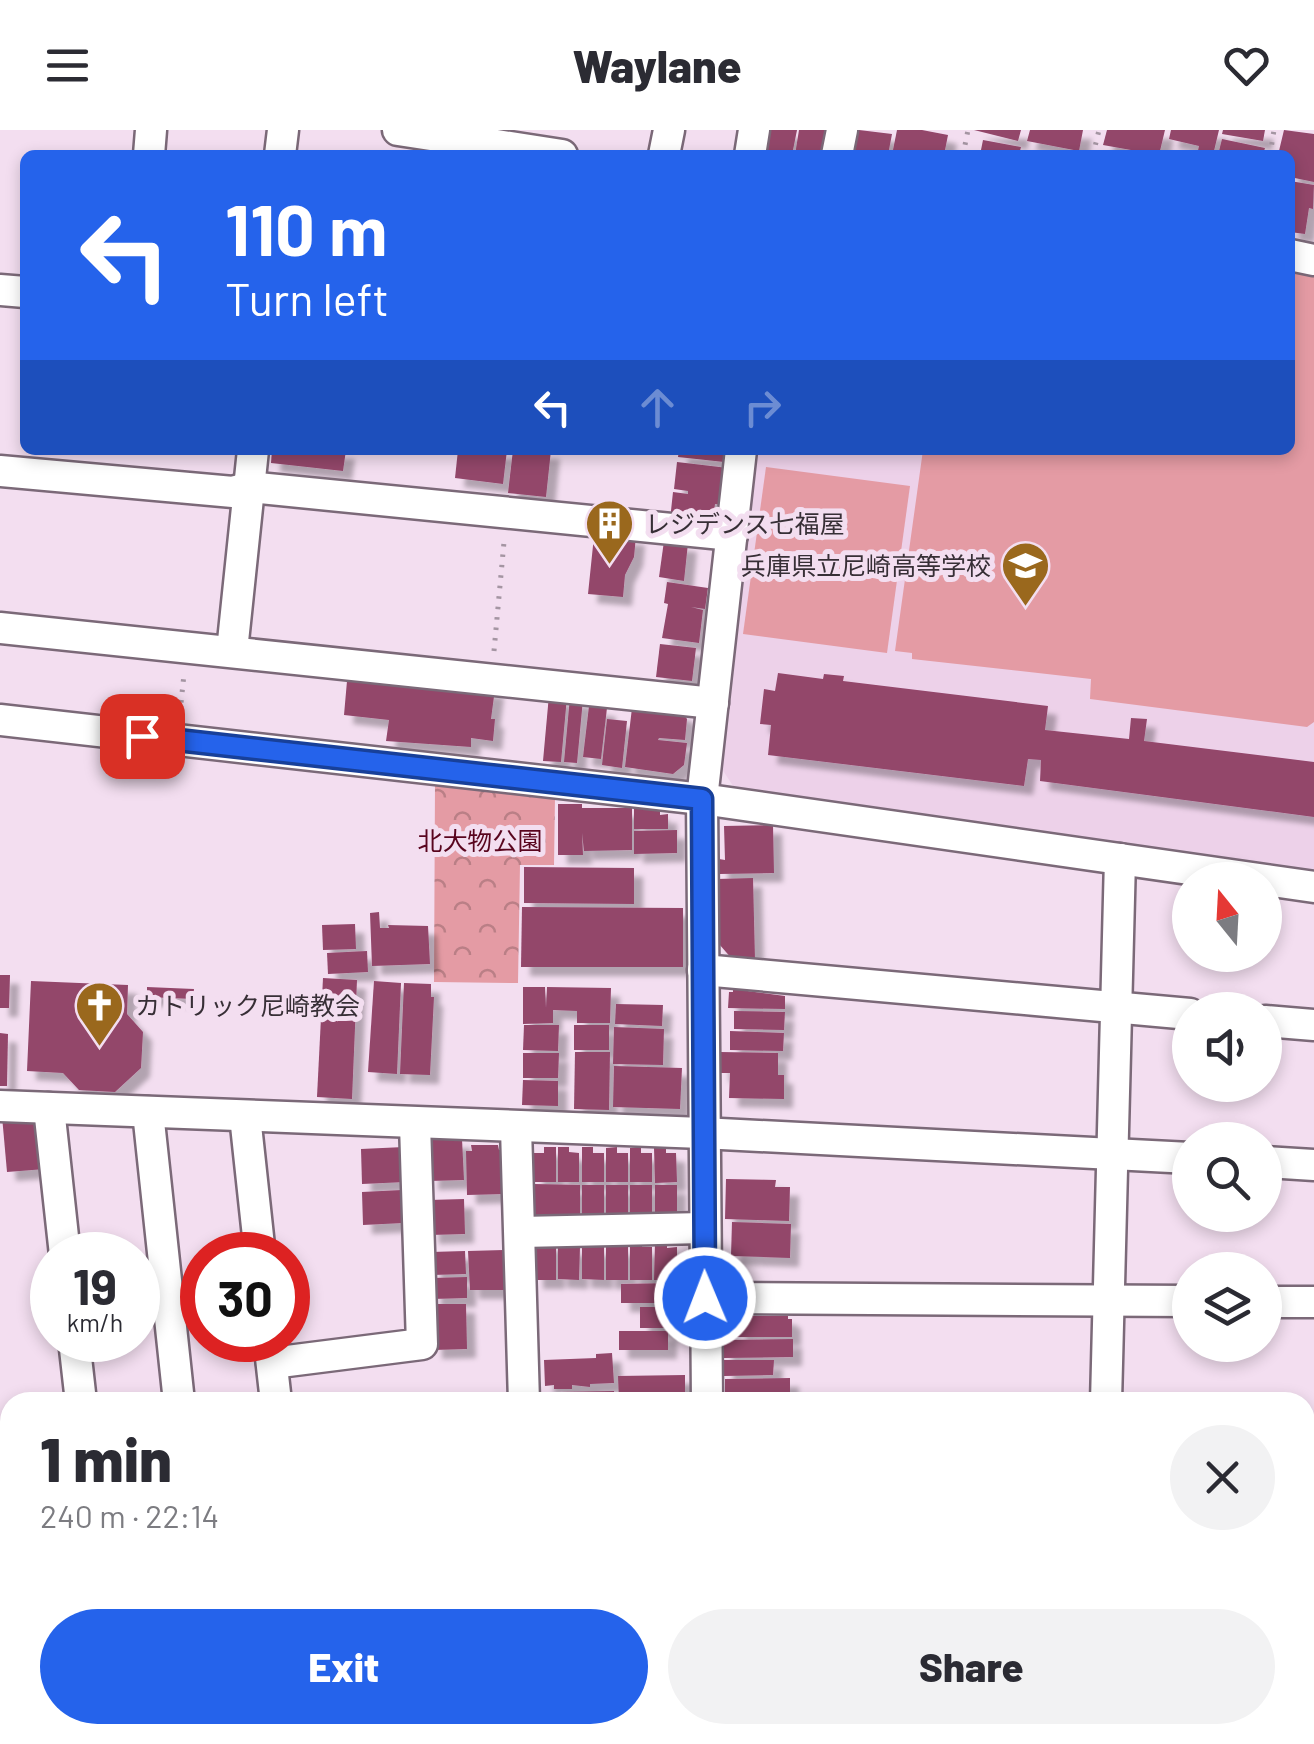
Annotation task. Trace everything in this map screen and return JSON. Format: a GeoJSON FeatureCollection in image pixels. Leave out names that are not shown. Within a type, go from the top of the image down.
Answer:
{"type":"FeatureCollection","features":[{"type":"Feature","properties":{"kind":"street"},"geometry":{"type":"LineString","coordinates":[[398,130],[473,136],[540,150]]}},
{"type":"Feature","properties":{"kind":"street"},"geometry":{"type":"LineString","coordinates":[[232,650],[252,455]]}},
{"type":"Feature","properties":{"kind":"street"},"geometry":{"type":"LineString","coordinates":[[707,1392],[702,799],[740,455]]}},
{"type":"Feature","properties":{"kind":"street"},"geometry":{"type":"LineString","coordinates":[[0,471],[233,492],[249,487],[732,535]]}},
{"type":"Feature","properties":{"kind":"street"},"geometry":{"type":"LineString","coordinates":[[0,628],[713,702]]}},
{"type":"Feature","properties":{"kind":"street"},"geometry":{"type":"LineString","coordinates":[[0,720],[702,799],[1314,886]]}},
{"type":"Feature","properties":{"kind":"street"},"geometry":{"type":"LineString","coordinates":[[1106,1392],[1120,859]]}},
{"type":"Feature","properties":{"kind":"street"},"geometry":{"type":"LineString","coordinates":[[703,970],[1172,1013]]}},
{"type":"Feature","properties":{"kind":"street"},"geometry":{"type":"LineString","coordinates":[[1282,1022],[1314,1025]]}},
{"type":"Feature","properties":{"kind":"street"},"geometry":{"type":"LineString","coordinates":[[0,1106],[1172,1157]]}},
{"type":"Feature","properties":{"kind":"street"},"geometry":{"type":"LineString","coordinates":[[49,1108],[62,1232]]}},
{"type":"Feature","properties":{"kind":"street"},"geometry":{"type":"LineString","coordinates":[[148,1112],[178,1392]]}},
{"type":"Feature","properties":{"kind":"street"},"geometry":{"type":"LineString","coordinates":[[246,1116],[258,1232]]}},
{"type":"Feature","properties":{"kind":"street"},"geometry":{"type":"LineString","coordinates":[[310,1350],[422,1344],[415,1124]]}},
{"type":"Feature","properties":{"kind":"street"},"geometry":{"type":"LineString","coordinates":[[516,1128],[524,1392]]}},
{"type":"Feature","properties":{"kind":"street"},"geometry":{"type":"LineString","coordinates":[[1282,1163],[1314,1164]]}},
{"type":"Feature","properties":{"kind":"street"},"geometry":{"type":"LineString","coordinates":[[521,1232],[704,1228]]}},
{"type":"Feature","properties":{"kind":"street"},"geometry":{"type":"LineString","coordinates":[[705,1298],[1172,1301]]}},
{"type":"Feature","properties":{"kind":"street"},"geometry":{"type":"LineString","coordinates":[[1282,1302],[1314,1302]]}},
{"type":"Feature","properties":{"kind":"street"},"geometry":{"type":"LineString","coordinates":[[76,1362],[80,1392]]}},
{"type":"Feature","properties":{"kind":"street"},"geometry":{"type":"LineString","coordinates":[[272,1362],[275,1392]]}},
{"type":"Feature","properties":{"kind":"path"},"geometry":{"type":"LineString","coordinates":[[492,679],[507,512]]}},
{"type":"Feature","properties":{"kind":"path"},"geometry":{"type":"LineString","coordinates":[[178,740],[187,646]]}},
{"type":"Feature","properties":{"kind":"shaded area","name":"兵庫県立尼崎高等学校"},"geometry":{"type":"Polygon","coordinates":[[[1314,268],[1314,874],[1282,869],[1282,862],[1230,862],[737,792],[720,766],[754,455],[1295,455],[1295,412],[1314,268]]]}},
{"type":"Feature","properties":{"kind":"green space"},"geometry":{"type":"Polygon","coordinates":[[[1295,270],[1314,273],[1314,722],[1307,727],[1090,699],[1091,679],[912,659],[912,653],[895,651],[922,455],[1295,455],[1295,270]]]}},
{"type":"Feature","properties":{"kind":"green space"},"geometry":{"type":"Polygon","coordinates":[[[766,467],[910,486],[887,653],[743,634],[766,467]]]}},
{"type":"Feature","properties":{"kind":"green space","name":"北大物公園"},"geometry":{"type":"Polygon","coordinates":[[[435,783],[555,797],[554,865],[520,865],[518,983],[434,982],[435,783]]]}},
{"type":"Feature","properties":{"kind":"building"},"geometry":{"type":"Polygon","coordinates":[[[769,130],[797,130],[793,150],[766,150],[769,130]]]}},
{"type":"Feature","properties":{"kind":"building"},"geometry":{"type":"Polygon","coordinates":[[[799,130],[829,130],[826,150],[796,150],[799,130]]]}},
{"type":"Feature","properties":{"kind":"building"},"geometry":{"type":"Polygon","coordinates":[[[859,130],[892,134],[889,150],[855,150],[859,130]]]}},
{"type":"Feature","properties":{"kind":"building"},"geometry":{"type":"Polygon","coordinates":[[[897,130],[948,135],[945,150],[893,150],[897,130]]]}},
{"type":"Feature","properties":{"kind":"building"},"geometry":{"type":"Polygon","coordinates":[[[974,130],[1021,130],[1018,141],[974,130]]]}},
{"type":"Feature","properties":{"kind":"building"},"geometry":{"type":"Polygon","coordinates":[[[1030,130],[1083,130],[1079,150],[1027,141],[1030,130]]]}},
{"type":"Feature","properties":{"kind":"building"},"geometry":{"type":"Polygon","coordinates":[[[1107,130],[1165,130],[1160,150],[1103,145],[1107,130]]]}},
{"type":"Feature","properties":{"kind":"building"},"geometry":{"type":"Polygon","coordinates":[[[1171,130],[1219,130],[1214,150],[1198,150],[1199,146],[1169,139],[1171,130]]]}},
{"type":"Feature","properties":{"kind":"building"},"geometry":{"type":"Polygon","coordinates":[[[1223,130],[1265,130],[1263,141],[1222,134],[1223,130]]]}},
{"type":"Feature","properties":{"kind":"building"},"geometry":{"type":"Polygon","coordinates":[[[1284,130],[1314,134],[1314,182],[1295,178],[1295,150],[1279,150],[1284,130]]]}},
{"type":"Feature","properties":{"kind":"building"},"geometry":{"type":"Polygon","coordinates":[[[1222,139],[1265,148],[1264,150],[1219,150],[1222,139]]]}},
{"type":"Feature","properties":{"kind":"building"},"geometry":{"type":"Polygon","coordinates":[[[983,140],[1021,147],[1020,150],[981,150],[983,140]]]}},
{"type":"Feature","properties":{"kind":"building"},"geometry":{"type":"Polygon","coordinates":[[[1295,182],[1314,185],[1313,209],[1309,208],[1305,234],[1295,233],[1295,182]]]}},
{"type":"Feature","properties":{"kind":"building"},"geometry":{"type":"Polygon","coordinates":[[[272,455],[345,455],[343,471],[271,463],[272,455]]]}},
{"type":"Feature","properties":{"kind":"building"},"geometry":{"type":"Polygon","coordinates":[[[457,455],[506,455],[503,484],[455,478],[457,455]]]}},
{"type":"Feature","properties":{"kind":"building"},"geometry":{"type":"Polygon","coordinates":[[[512,455],[550,455],[546,497],[508,493],[512,455]]]}},
{"type":"Feature","properties":{"kind":"building"},"geometry":{"type":"Polygon","coordinates":[[[678,455],[725,455],[724,462],[678,455]]]}},
{"type":"Feature","properties":{"kind":"building"},"geometry":{"type":"Polygon","coordinates":[[[677,462],[728,468],[723,505],[715,504],[713,521],[670,520],[673,492],[688,494],[674,489],[677,462]]]}},
{"type":"Feature","properties":{"kind":"building","name":"レジデンス七福屋"},"geometry":{"type":"Polygon","coordinates":[[[594,536],[636,536],[623,597],[588,594],[594,536]]]}},
{"type":"Feature","properties":{"kind":"building"},"geometry":{"type":"Polygon","coordinates":[[[664,541],[688,543],[684,581],[659,577],[664,541]]]}},
{"type":"Feature","properties":{"kind":"building"},"geometry":{"type":"Polygon","coordinates":[[[667,582],[708,588],[705,609],[691,607],[703,610],[699,643],[662,638],[667,582]]]}},
{"type":"Feature","properties":{"kind":"building"},"geometry":{"type":"Polygon","coordinates":[[[660,644],[696,648],[692,681],[656,677],[660,644]]]}},
{"type":"Feature","properties":{"kind":"building"},"geometry":{"type":"Polygon","coordinates":[[[778,673],[823,679],[824,674],[844,676],[843,681],[1048,706],[1045,730],[1129,739],[1131,718],[1147,719],[1144,741],[1314,762],[1314,817],[1040,781],[1041,760],[1028,759],[1024,786],[768,755],[771,725],[760,724],[764,689],[775,691],[778,673]]]}},
{"type":"Feature","properties":{"kind":"building"},"geometry":{"type":"Polygon","coordinates":[[[393,679],[495,689],[493,741],[471,738],[471,747],[386,741],[389,720],[344,715],[347,681],[392,686],[393,679]]]}},
{"type":"Feature","properties":{"kind":"building"},"geometry":{"type":"Polygon","coordinates":[[[549,695],[567,697],[561,762],[543,761],[549,695]]]}},
{"type":"Feature","properties":{"kind":"building"},"geometry":{"type":"Polygon","coordinates":[[[570,697],[583,699],[577,763],[564,762],[570,697]]]}},
{"type":"Feature","properties":{"kind":"building"},"geometry":{"type":"Polygon","coordinates":[[[589,706],[607,708],[601,759],[583,757],[589,706]]]}},
{"type":"Feature","properties":{"kind":"building"},"geometry":{"type":"Polygon","coordinates":[[[632,708],[682,712],[687,719],[685,740],[658,740],[687,743],[684,765],[673,774],[625,767],[632,708]]]}},
{"type":"Feature","properties":{"kind":"building"},"geometry":{"type":"Polygon","coordinates":[[[607,719],[627,721],[622,768],[602,765],[607,719]]]}},
{"type":"Feature","properties":{"kind":"building"},"geometry":{"type":"Polygon","coordinates":[[[558,804],[632,808],[632,850],[584,851],[582,833],[583,855],[558,855],[558,804]]]}},
{"type":"Feature","properties":{"kind":"building"},"geometry":{"type":"Polygon","coordinates":[[[634,808],[668,814],[668,829],[634,829],[634,808]]]}},
{"type":"Feature","properties":{"kind":"building"},"geometry":{"type":"Polygon","coordinates":[[[773,825],[774,873],[719,874],[719,859],[725,860],[724,826],[773,825]]]}},
{"type":"Feature","properties":{"kind":"building"},"geometry":{"type":"Polygon","coordinates":[[[677,830],[677,853],[634,854],[634,831],[677,830]]]}},
{"type":"Feature","properties":{"kind":"building"},"geometry":{"type":"Polygon","coordinates":[[[524,867],[634,868],[634,904],[524,903],[524,867]]]}},
{"type":"Feature","properties":{"kind":"building"},"geometry":{"type":"Polygon","coordinates":[[[753,878],[755,960],[733,960],[719,944],[717,879],[753,878]]]}},
{"type":"Feature","properties":{"kind":"building"},"geometry":{"type":"Polygon","coordinates":[[[522,907],[683,908],[683,967],[521,967],[522,907]]]}},
{"type":"Feature","properties":{"kind":"building"},"geometry":{"type":"Polygon","coordinates":[[[379,912],[380,928],[428,926],[430,964],[372,966],[370,913],[379,912]]]}},
{"type":"Feature","properties":{"kind":"building"},"geometry":{"type":"Polygon","coordinates":[[[355,924],[356,949],[323,950],[322,925],[355,924]]]}},
{"type":"Feature","properties":{"kind":"building"},"geometry":{"type":"Polygon","coordinates":[[[367,951],[368,972],[328,974],[327,953],[367,951]]]}},
{"type":"Feature","properties":{"kind":"building"},"geometry":{"type":"Polygon","coordinates":[[[0,975],[10,975],[9,1008],[0,1008],[0,975]]]}},
{"type":"Feature","properties":{"kind":"building"},"geometry":{"type":"Polygon","coordinates":[[[323,978],[357,980],[352,1099],[317,1097],[323,978]]]}},
{"type":"Feature","properties":{"kind":"building"},"geometry":{"type":"Polygon","coordinates":[[[31,981],[128,985],[127,1014],[143,1032],[141,1068],[115,1092],[79,1090],[63,1073],[27,1071],[31,981]]]}},
{"type":"Feature","properties":{"kind":"building"},"geometry":{"type":"Polygon","coordinates":[[[374,981],[401,983],[397,1074],[368,1072],[374,981]]]}},
{"type":"Feature","properties":{"kind":"building"},"geometry":{"type":"Polygon","coordinates":[[[404,983],[431,984],[434,997],[430,1075],[400,1074],[404,983]]]}},
{"type":"Feature","properties":{"kind":"building"},"geometry":{"type":"Polygon","coordinates":[[[147,987],[194,989],[193,999],[147,997],[147,987]]]}},
{"type":"Feature","properties":{"kind":"building"},"geometry":{"type":"Polygon","coordinates":[[[523,987],[545,987],[546,1008],[547,987],[611,988],[610,1023],[577,1023],[577,1011],[553,1010],[553,1023],[523,1024],[523,987]]]}},
{"type":"Feature","properties":{"kind":"building"},"geometry":{"type":"Polygon","coordinates":[[[733,989],[785,996],[785,1009],[728,1008],[729,992],[733,989]]]}},
{"type":"Feature","properties":{"kind":"building"},"geometry":{"type":"Polygon","coordinates":[[[616,1004],[663,1005],[662,1026],[615,1024],[616,1004]]]}},
{"type":"Feature","properties":{"kind":"building"},"geometry":{"type":"Polygon","coordinates":[[[734,1011],[785,1012],[784,1030],[734,1029],[734,1011]]]}},
{"type":"Feature","properties":{"kind":"building"},"geometry":{"type":"Polygon","coordinates":[[[524,1025],[559,1025],[558,1051],[523,1050],[524,1025]]]}},
{"type":"Feature","properties":{"kind":"building"},"geometry":{"type":"Polygon","coordinates":[[[574,1025],[609,1025],[609,1050],[574,1050],[574,1025]]]}},
{"type":"Feature","properties":{"kind":"building"},"geometry":{"type":"Polygon","coordinates":[[[614,1027],[664,1029],[663,1065],[613,1064],[614,1027]]]}},
{"type":"Feature","properties":{"kind":"building"},"geometry":{"type":"Polygon","coordinates":[[[730,1031],[784,1033],[783,1051],[730,1050],[730,1031]]]}},
{"type":"Feature","properties":{"kind":"building"},"geometry":{"type":"Polygon","coordinates":[[[0,1033],[8,1034],[7,1086],[0,1086],[0,1033]]]}},
{"type":"Feature","properties":{"kind":"building"},"geometry":{"type":"Polygon","coordinates":[[[575,1052],[610,1052],[609,1110],[574,1109],[575,1052]]]}},
{"type":"Feature","properties":{"kind":"building"},"geometry":{"type":"Polygon","coordinates":[[[720,1052],[778,1053],[778,1075],[784,1075],[784,1099],[729,1098],[730,1073],[720,1073],[720,1052]]]}},
{"type":"Feature","properties":{"kind":"building"},"geometry":{"type":"Polygon","coordinates":[[[523,1053],[559,1053],[558,1078],[523,1078],[523,1053]]]}},
{"type":"Feature","properties":{"kind":"building"},"geometry":{"type":"Polygon","coordinates":[[[614,1066],[682,1068],[680,1109],[613,1107],[614,1066]]]}},
{"type":"Feature","properties":{"kind":"building"},"geometry":{"type":"Polygon","coordinates":[[[523,1080],[558,1081],[558,1106],[522,1105],[523,1080]]]}},
{"type":"Feature","properties":{"kind":"building"},"geometry":{"type":"Polygon","coordinates":[[[2,1116],[39,1118],[45,1169],[7,1172],[2,1116]]]}},
{"type":"Feature","properties":{"kind":"building"},"geometry":{"type":"Polygon","coordinates":[[[462,1139],[464,1180],[429,1181],[432,1140],[462,1139]]]}},
{"type":"Feature","properties":{"kind":"building"},"geometry":{"type":"Polygon","coordinates":[[[471,1145],[498,1145],[503,1150],[504,1194],[467,1195],[466,1151],[472,1151],[471,1145]]]}},
{"type":"Feature","properties":{"kind":"building"},"geometry":{"type":"Polygon","coordinates":[[[404,1147],[405,1182],[362,1184],[361,1149],[404,1147]]]}},
{"type":"Feature","properties":{"kind":"building"},"geometry":{"type":"Polygon","coordinates":[[[544,1147],[556,1147],[556,1182],[534,1182],[534,1153],[544,1153],[544,1147]]]}},
{"type":"Feature","properties":{"kind":"building"},"geometry":{"type":"Polygon","coordinates":[[[558,1147],[569,1147],[569,1152],[579,1153],[579,1182],[558,1182],[558,1147]]]}},
{"type":"Feature","properties":{"kind":"building"},"geometry":{"type":"Polygon","coordinates":[[[582,1147],[604,1153],[604,1182],[582,1182],[582,1147]]]}},
{"type":"Feature","properties":{"kind":"building"},"geometry":{"type":"Polygon","coordinates":[[[617,1147],[617,1153],[628,1153],[628,1182],[606,1182],[606,1148],[617,1147]]]}},
{"type":"Feature","properties":{"kind":"building"},"geometry":{"type":"Polygon","coordinates":[[[641,1147],[641,1153],[652,1153],[652,1182],[630,1182],[630,1148],[641,1147]]]}},
{"type":"Feature","properties":{"kind":"building"},"geometry":{"type":"Polygon","coordinates":[[[654,1148],[676,1153],[677,1182],[655,1183],[654,1148]]]}},
{"type":"Feature","properties":{"kind":"building"},"geometry":{"type":"Polygon","coordinates":[[[726,1179],[776,1180],[775,1187],[790,1187],[789,1221],[725,1219],[726,1179]]]}},
{"type":"Feature","properties":{"kind":"building"},"geometry":{"type":"Polygon","coordinates":[[[534,1184],[580,1185],[580,1215],[569,1215],[569,1221],[544,1220],[544,1215],[534,1215],[534,1184]]]}},
{"type":"Feature","properties":{"kind":"building"},"geometry":{"type":"Polygon","coordinates":[[[582,1185],[604,1185],[604,1215],[582,1221],[582,1185]]]}},
{"type":"Feature","properties":{"kind":"building"},"geometry":{"type":"Polygon","coordinates":[[[606,1185],[628,1185],[628,1215],[606,1221],[606,1185]]]}},
{"type":"Feature","properties":{"kind":"building"},"geometry":{"type":"Polygon","coordinates":[[[630,1185],[652,1185],[652,1216],[630,1221],[630,1185]]]}},
{"type":"Feature","properties":{"kind":"building"},"geometry":{"type":"Polygon","coordinates":[[[655,1185],[677,1185],[677,1216],[655,1221],[655,1185]]]}},
{"type":"Feature","properties":{"kind":"building"},"geometry":{"type":"Polygon","coordinates":[[[402,1190],[403,1223],[363,1225],[362,1192],[402,1190]]]}},
{"type":"Feature","properties":{"kind":"building"},"geometry":{"type":"Polygon","coordinates":[[[464,1199],[465,1234],[430,1235],[429,1200],[464,1199]]]}},
{"type":"Feature","properties":{"kind":"building"},"geometry":{"type":"Polygon","coordinates":[[[732,1222],[791,1224],[790,1258],[731,1256],[732,1222]]]}},
{"type":"Feature","properties":{"kind":"building"},"geometry":{"type":"Polygon","coordinates":[[[556,1241],[556,1280],[534,1280],[534,1247],[556,1241]]]}},
{"type":"Feature","properties":{"kind":"building"},"geometry":{"type":"Polygon","coordinates":[[[558,1241],[570,1241],[569,1247],[580,1247],[579,1280],[558,1279],[558,1241]]]}},
{"type":"Feature","properties":{"kind":"building"},"geometry":{"type":"Polygon","coordinates":[[[582,1241],[594,1241],[593,1247],[604,1247],[604,1280],[582,1279],[582,1241]]]}},
{"type":"Feature","properties":{"kind":"building"},"geometry":{"type":"Polygon","coordinates":[[[606,1241],[628,1247],[628,1280],[606,1280],[606,1241]]]}},
{"type":"Feature","properties":{"kind":"building"},"geometry":{"type":"Polygon","coordinates":[[[630,1242],[652,1247],[652,1280],[630,1280],[630,1242]]]}},
{"type":"Feature","properties":{"kind":"building"},"geometry":{"type":"Polygon","coordinates":[[[655,1242],[667,1242],[667,1248],[677,1247],[677,1280],[654,1280],[655,1242]]]}},
{"type":"Feature","properties":{"kind":"building"},"geometry":{"type":"Polygon","coordinates":[[[465,1251],[466,1274],[432,1275],[431,1252],[465,1251]]]}},
{"type":"Feature","properties":{"kind":"building"},"geometry":{"type":"Polygon","coordinates":[[[468,1251],[508,1252],[505,1272],[509,1272],[509,1286],[505,1290],[470,1290],[468,1251]]]}},
{"type":"Feature","properties":{"kind":"building"},"geometry":{"type":"Polygon","coordinates":[[[467,1277],[467,1298],[432,1299],[432,1278],[467,1277]]]}},
{"type":"Feature","properties":{"kind":"building"},"geometry":{"type":"Polygon","coordinates":[[[675,1283],[675,1303],[621,1303],[621,1284],[675,1283]]]}},
{"type":"Feature","properties":{"kind":"building"},"geometry":{"type":"Polygon","coordinates":[[[432,1304],[466,1304],[467,1349],[433,1350],[432,1304]]]}},
{"type":"Feature","properties":{"kind":"building"},"geometry":{"type":"Polygon","coordinates":[[[640,1307],[683,1307],[683,1328],[640,1328],[640,1307]]]}},
{"type":"Feature","properties":{"kind":"building"},"geometry":{"type":"Polygon","coordinates":[[[737,1316],[788,1316],[792,1319],[792,1337],[737,1337],[737,1316]]]}},
{"type":"Feature","properties":{"kind":"building"},"geometry":{"type":"Polygon","coordinates":[[[619,1331],[668,1331],[668,1350],[619,1350],[619,1331]]]}},
{"type":"Feature","properties":{"kind":"building"},"geometry":{"type":"Polygon","coordinates":[[[793,1339],[793,1357],[723,1358],[723,1340],[793,1339]]]}},
{"type":"Feature","properties":{"kind":"building"},"geometry":{"type":"Polygon","coordinates":[[[612,1353],[614,1383],[572,1385],[572,1389],[545,1386],[544,1360],[596,1358],[596,1354],[612,1353]]]}},
{"type":"Feature","properties":{"kind":"building"},"geometry":{"type":"Polygon","coordinates":[[[724,1360],[774,1360],[773,1375],[724,1376],[724,1360]]]}},
{"type":"Feature","properties":{"kind":"building"},"geometry":{"type":"Polygon","coordinates":[[[685,1375],[685,1392],[619,1392],[618,1376],[685,1375]]]}},
{"type":"Feature","properties":{"kind":"building"},"geometry":{"type":"Polygon","coordinates":[[[790,1378],[790,1392],[725,1392],[725,1379],[790,1378]]]}},
{"type":"Feature","properties":{"kind":"place","name":"レジデンス七福屋"},"geometry":{"type":"Point","coordinates":[610,566]}},
{"type":"Feature","properties":{"kind":"place","name":"兵庫県立尼崎高等学校"},"geometry":{"type":"Point","coordinates":[1026,608]}},
{"type":"Feature","properties":{"kind":"place","name":"カトリック尼崎教会"},"geometry":{"type":"Point","coordinates":[100,1048]}},
{"type":"Feature","properties":{"kind":"route"},"geometry":{"type":"LineString","coordinates":[[142,736],[702,799],[705,1298]]}}]}
